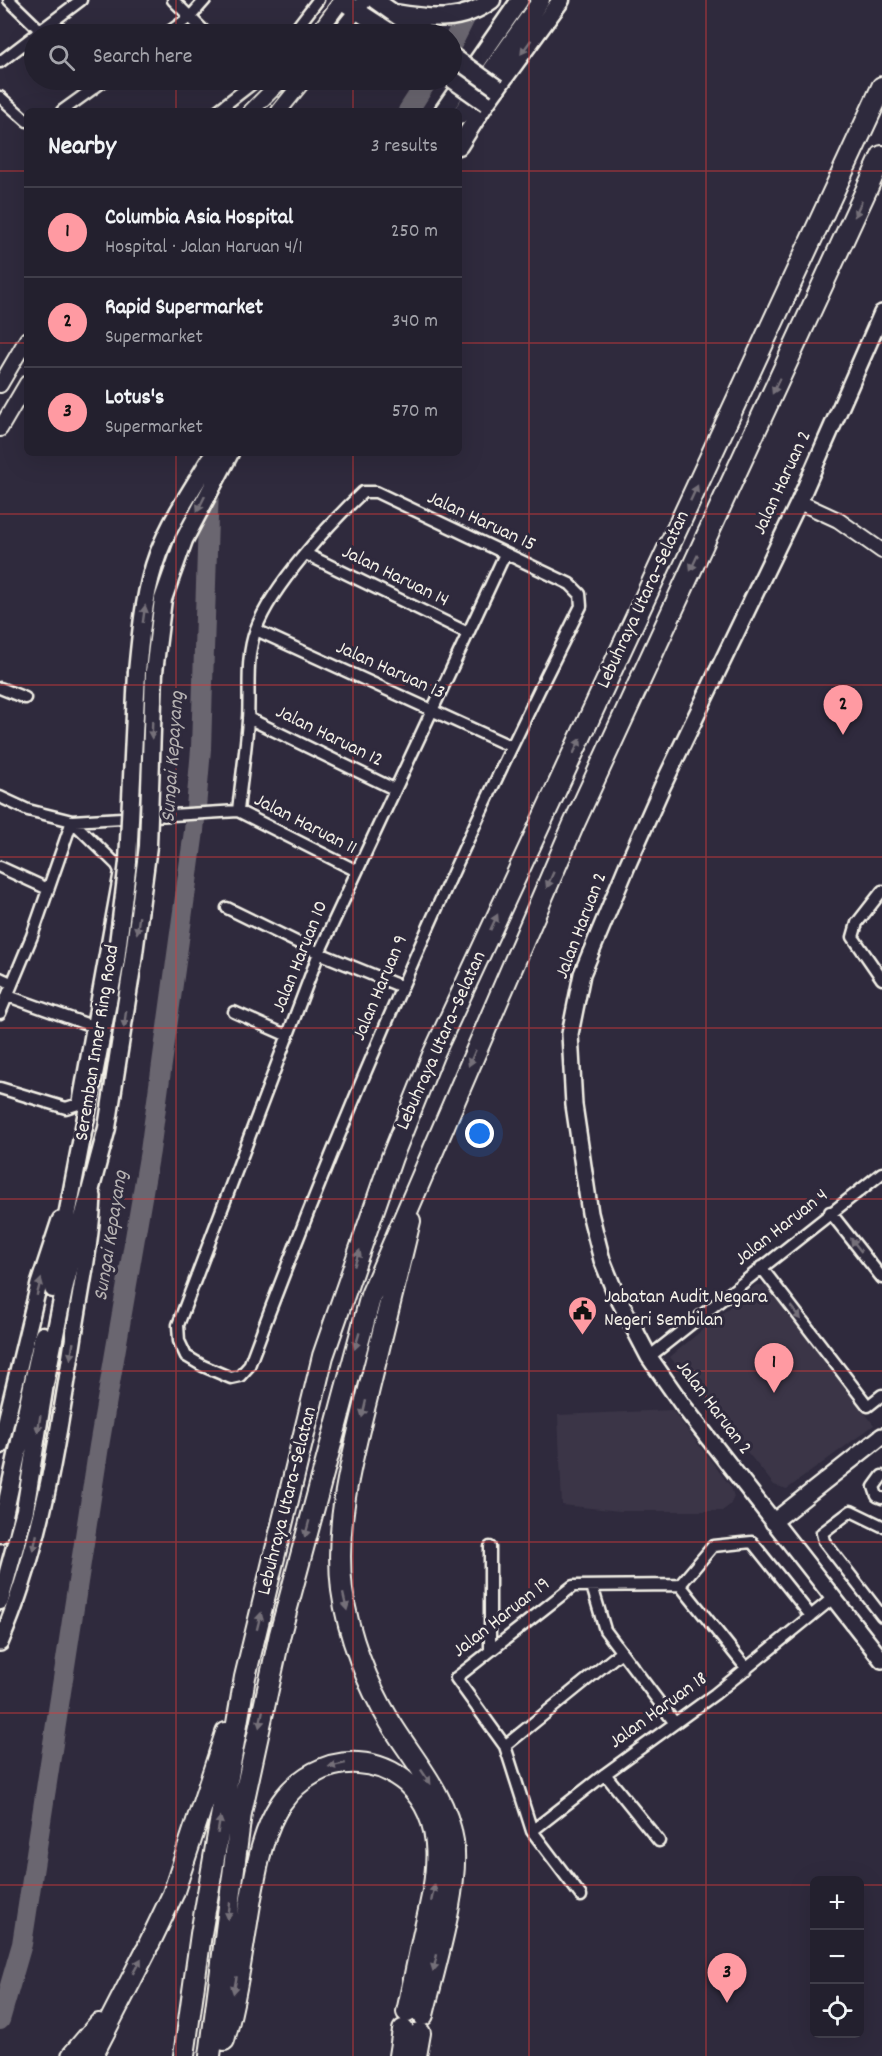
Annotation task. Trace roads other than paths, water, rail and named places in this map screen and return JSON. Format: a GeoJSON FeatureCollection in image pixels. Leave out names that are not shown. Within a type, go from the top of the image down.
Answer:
{"type":"FeatureCollection","features":[{"type":"Feature","properties":{"kind":"highway","name":"Lebuhraya Utara–Selatan"},"geometry":{"type":"LineString","coordinates":[[184,2056],[203,1923],[245,1677],[323,1356],[392,1157],[424,1075],[882,87]]}},
{"type":"Feature","properties":{"kind":"highway","name":"Lebuhraya Utara–Selatan"},"geometry":{"type":"LineString","coordinates":[[210,2056],[241,1813],[280,1634],[370,1295],[573,826],[882,156]]}},
{"type":"Feature","properties":{"kind":"highway"},"geometry":{"type":"LineString","coordinates":[[399,2056],[413,2022],[453,1883],[453,1840],[448,1819],[435,1790],[391,1724],[355,1644],[343,1592],[340,1561],[341,1528],[348,1480],[423,1169]]}},
{"type":"Feature","properties":{"kind":"highway"},"geometry":{"type":"LineString","coordinates":[[92,2056],[173,1894],[204,1793],[245,1677]]}},
{"type":"Feature","properties":{"kind":"highway"},"geometry":{"type":"LineString","coordinates":[[219,2056],[262,1850],[274,1816],[297,1785],[323,1768],[353,1762],[375,1765],[403,1780],[421,1799],[436,1835],[435,1884],[413,2022],[417,2056]]}},
{"type":"Feature","properties":{"kind":"highway"},"geometry":{"type":"LineString","coordinates":[[72,2056],[116,2005]]}},
{"type":"Feature","properties":{"kind":"main road"},"geometry":{"type":"LineString","coordinates":[[342,0],[360,5],[380,24]]}},
{"type":"Feature","properties":{"kind":"main road"},"geometry":{"type":"LineString","coordinates":[[375,0],[410,24]]}},
{"type":"Feature","properties":{"kind":"main road"},"geometry":{"type":"LineString","coordinates":[[395,13],[434,18],[456,17],[468,15],[492,0]]}},
{"type":"Feature","properties":{"kind":"main road"},"geometry":{"type":"LineString","coordinates":[[462,84],[520,0]]}},
{"type":"Feature","properties":{"kind":"main road"},"geometry":{"type":"LineString","coordinates":[[462,112],[541,0]]}},
{"type":"Feature","properties":{"kind":"main road"},"geometry":{"type":"LineString","coordinates":[[462,141],[486,103],[561,0]]}},
{"type":"Feature","properties":{"kind":"main road"},"geometry":{"type":"LineString","coordinates":[[462,63],[497,88]]}},
{"type":"Feature","properties":{"kind":"main road"},"geometry":{"type":"LineString","coordinates":[[462,86],[486,103]]}},
{"type":"Feature","properties":{"kind":"main road"},"geometry":{"type":"LineString","coordinates":[[445,108],[458,90]]}},
{"type":"Feature","properties":{"kind":"main road","name":"Jalan Haruan 2"},"geometry":{"type":"LineString","coordinates":[[882,314],[799,502],[662,787],[632,856],[582,974],[570,1034],[574,1105],[590,1213],[611,1281],[649,1357],[882,1660]]}},
{"type":"Feature","properties":{"kind":"main road","name":"Seremban Inner Ring Road"},"geometry":{"type":"LineString","coordinates":[[0,1446],[39,1284],[74,1179],[116,960],[128,862],[137,672],[144,609],[158,555],[180,507],[212,456]]}},
{"type":"Feature","properties":{"kind":"main road","name":"Seremban Inner Ring Road"},"geometry":{"type":"LineString","coordinates":[[0,1643],[32,1557],[52,1467],[91,1236],[93,1185],[116,1082],[148,846],[153,672],[163,599],[184,540],[228,456]]}},
{"type":"Feature","properties":{"kind":"main road"},"geometry":{"type":"LineString","coordinates":[[217,474],[241,456]]}},
{"type":"Feature","properties":{"kind":"main road"},"geometry":{"type":"LineString","coordinates":[[0,1534],[57,1270],[74,1179]]}},
{"type":"Feature","properties":{"kind":"main road"},"geometry":{"type":"LineString","coordinates":[[0,1601],[25,1510],[45,1383],[62,1296],[93,1185]]}},
{"type":"Feature","properties":{"kind":"main road"},"geometry":{"type":"LineString","coordinates":[[773,1521],[882,1436]]}},
{"type":"Feature","properties":{"kind":"street"},"geometry":{"type":"LineString","coordinates":[[9,0],[29,24]]}},
{"type":"Feature","properties":{"kind":"street"},"geometry":{"type":"LineString","coordinates":[[50,24],[81,0]]}},
{"type":"Feature","properties":{"kind":"street"},"geometry":{"type":"LineString","coordinates":[[173,0],[197,24]]}},
{"type":"Feature","properties":{"kind":"street"},"geometry":{"type":"LineString","coordinates":[[180,24],[190,17],[205,0]]}},
{"type":"Feature","properties":{"kind":"street"},"geometry":{"type":"LineString","coordinates":[[300,24],[318,0]]}},
{"type":"Feature","properties":{"kind":"street"},"geometry":{"type":"LineString","coordinates":[[324,24],[342,0]]}},
{"type":"Feature","properties":{"kind":"street"},"geometry":{"type":"LineString","coordinates":[[346,24],[360,5]]}},
{"type":"Feature","properties":{"kind":"street"},"geometry":{"type":"LineString","coordinates":[[0,62],[24,44]]}},
{"type":"Feature","properties":{"kind":"street"},"geometry":{"type":"LineString","coordinates":[[66,108],[91,90]]}},
{"type":"Feature","properties":{"kind":"street"},"geometry":{"type":"LineString","coordinates":[[220,108],[242,90]]}},
{"type":"Feature","properties":{"kind":"street"},"geometry":{"type":"LineString","coordinates":[[258,90],[264,99]]}},
{"type":"Feature","properties":{"kind":"street"},"geometry":{"type":"LineString","coordinates":[[254,108],[273,90]]}},
{"type":"Feature","properties":{"kind":"street"},"geometry":{"type":"LineString","coordinates":[[281,108],[296,90]]}},
{"type":"Feature","properties":{"kind":"street"},"geometry":{"type":"LineString","coordinates":[[0,97],[24,119]]}},
{"type":"Feature","properties":{"kind":"street"},"geometry":{"type":"LineString","coordinates":[[0,385],[24,344]]}},
{"type":"Feature","properties":{"kind":"street"},"geometry":{"type":"LineString","coordinates":[[0,429],[24,388]]}},
{"type":"Feature","properties":{"kind":"street","name":"Jalan Haruan 15"},"geometry":{"type":"LineString","coordinates":[[306,554],[334,519],[363,492],[376,492],[570,584],[580,594]]}},
{"type":"Feature","properties":{"kind":"street"},"geometry":{"type":"LineString","coordinates":[[799,502],[838,520],[882,551]]}},
{"type":"Feature","properties":{"kind":"street"},"geometry":{"type":"LineString","coordinates":[[0,797],[28,810],[72,821],[238,811],[248,718],[248,670],[255,630],[262,614],[306,554]]}},
{"type":"Feature","properties":{"kind":"street","name":"Jalan Haruan 14"},"geometry":{"type":"LineString","coordinates":[[306,554],[468,633]]}},
{"type":"Feature","properties":{"kind":"street","name":"Jalan Haruan 10"},"geometry":{"type":"LineString","coordinates":[[213,1371],[186,1356],[179,1341],[178,1325],[319,953],[505,554]]}},
{"type":"Feature","properties":{"kind":"street","name":"Jalan Haruan 9"},"geometry":{"type":"LineString","coordinates":[[213,1371],[231,1378],[240,1376],[249,1366],[290,1257],[400,986],[510,746],[581,606],[580,594]]}},
{"type":"Feature","properties":{"kind":"street","name":"Jalan Haruan 13"},"geometry":{"type":"LineString","coordinates":[[255,630],[510,746]]}},
{"type":"Feature","properties":{"kind":"street"},"geometry":{"type":"LineString","coordinates":[[0,688],[25,698]]}},
{"type":"Feature","properties":{"kind":"street","name":"Jalan Haruan 12"},"geometry":{"type":"LineString","coordinates":[[248,718],[394,789]]}},
{"type":"Feature","properties":{"kind":"street","name":"Jalan Haruan 11"},"geometry":{"type":"LineString","coordinates":[[238,811],[357,871]]}},
{"type":"Feature","properties":{"kind":"street"},"geometry":{"type":"LineString","coordinates":[[0,1013],[32,936],[72,821]]}},
{"type":"Feature","properties":{"kind":"street"},"geometry":{"type":"LineString","coordinates":[[0,1088],[66,1108],[78,1104],[120,872],[117,865],[72,821]]}},
{"type":"Feature","properties":{"kind":"street"},"geometry":{"type":"LineString","coordinates":[[0,867],[48,889]]}},
{"type":"Feature","properties":{"kind":"street"},"geometry":{"type":"LineString","coordinates":[[882,891],[857,923],[853,937],[882,980]]}},
{"type":"Feature","properties":{"kind":"street"},"geometry":{"type":"LineString","coordinates":[[227,908],[319,953],[400,986]]}},
{"type":"Feature","properties":{"kind":"street"},"geometry":{"type":"LineString","coordinates":[[0,978],[11,983]]}},
{"type":"Feature","properties":{"kind":"street"},"geometry":{"type":"LineString","coordinates":[[8,996],[92,1026]]}},
{"type":"Feature","properties":{"kind":"street"},"geometry":{"type":"LineString","coordinates":[[234,1012],[288,1036]]}},
{"type":"Feature","properties":{"kind":"street","name":"Jalan Haruan 4"},"geometry":{"type":"LineString","coordinates":[[649,1357],[882,1173]]}},
{"type":"Feature","properties":{"kind":"street"},"geometry":{"type":"LineString","coordinates":[[830,1212],[882,1278]]}},
{"type":"Feature","properties":{"kind":"street"},"geometry":{"type":"LineString","coordinates":[[761,1267],[867,1406],[882,1395]]}},
{"type":"Feature","properties":{"kind":"street"},"geometry":{"type":"LineString","coordinates":[[879,1497],[874,1487],[882,1476]]}},
{"type":"Feature","properties":{"kind":"street"},"geometry":{"type":"LineString","coordinates":[[882,1526],[851,1511],[822,1533],[824,1541],[882,1616]]}},
{"type":"Feature","properties":{"kind":"street"},"geometry":{"type":"LineString","coordinates":[[747,1668],[680,1585],[713,1546],[752,1542],[808,1618]]}},
{"type":"Feature","properties":{"kind":"street"},"geometry":{"type":"LineString","coordinates":[[490,1547],[490,1652]]}},
{"type":"Feature","properties":{"kind":"street","name":"Jalan Haruan 19"},"geometry":{"type":"LineString","coordinates":[[505,1746],[456,1678],[573,1586],[680,1585]]}},
{"type":"Feature","properties":{"kind":"street"},"geometry":{"type":"LineString","coordinates":[[592,1586],[600,1621],[674,1722]]}},
{"type":"Feature","properties":{"kind":"street","name":"Jalan Haruan 18"},"geometry":{"type":"LineString","coordinates":[[532,1831],[747,1668],[833,1598]]}},
{"type":"Feature","properties":{"kind":"street"},"geometry":{"type":"LineString","coordinates":[[581,1896],[532,1831],[505,1746],[621,1652]]}},
{"type":"Feature","properties":{"kind":"street"},"geometry":{"type":"LineString","coordinates":[[605,1774],[659,1841]]}},
{"type":"Feature","properties":{"kind":"waterway","name":"Sungai Kepayang"},"geometry":{"type":"LineString","coordinates":[[462,24],[474,0]]}},
{"type":"Feature","properties":{"kind":"waterway","name":"Sungai Kepayang"},"geometry":{"type":"LineString","coordinates":[[410,108],[422,90]]}},
{"type":"Feature","properties":{"kind":"waterway","name":"Sungai Kepayang"},"geometry":{"type":"LineString","coordinates":[[0,2020],[22,1944],[99,1446],[150,1151],[194,831],[201,749],[209,485]]}},
{"type":"Feature","properties":{"kind":"place","name":"Rapid Supermarket"},"geometry":{"type":"Point","coordinates":[843,735]}},
{"type":"Feature","properties":{"kind":"place","name":"Jabatan Audit Negara Negeri Sembilan"},"geometry":{"type":"Point","coordinates":[583,1336]}},
{"type":"Feature","properties":{"kind":"place","name":"Columbia Asia Hospital"},"geometry":{"type":"Point","coordinates":[774,1393]}},
{"type":"Feature","properties":{"kind":"place","name":"Lotus's"},"geometry":{"type":"Point","coordinates":[727,2003]}}]}
